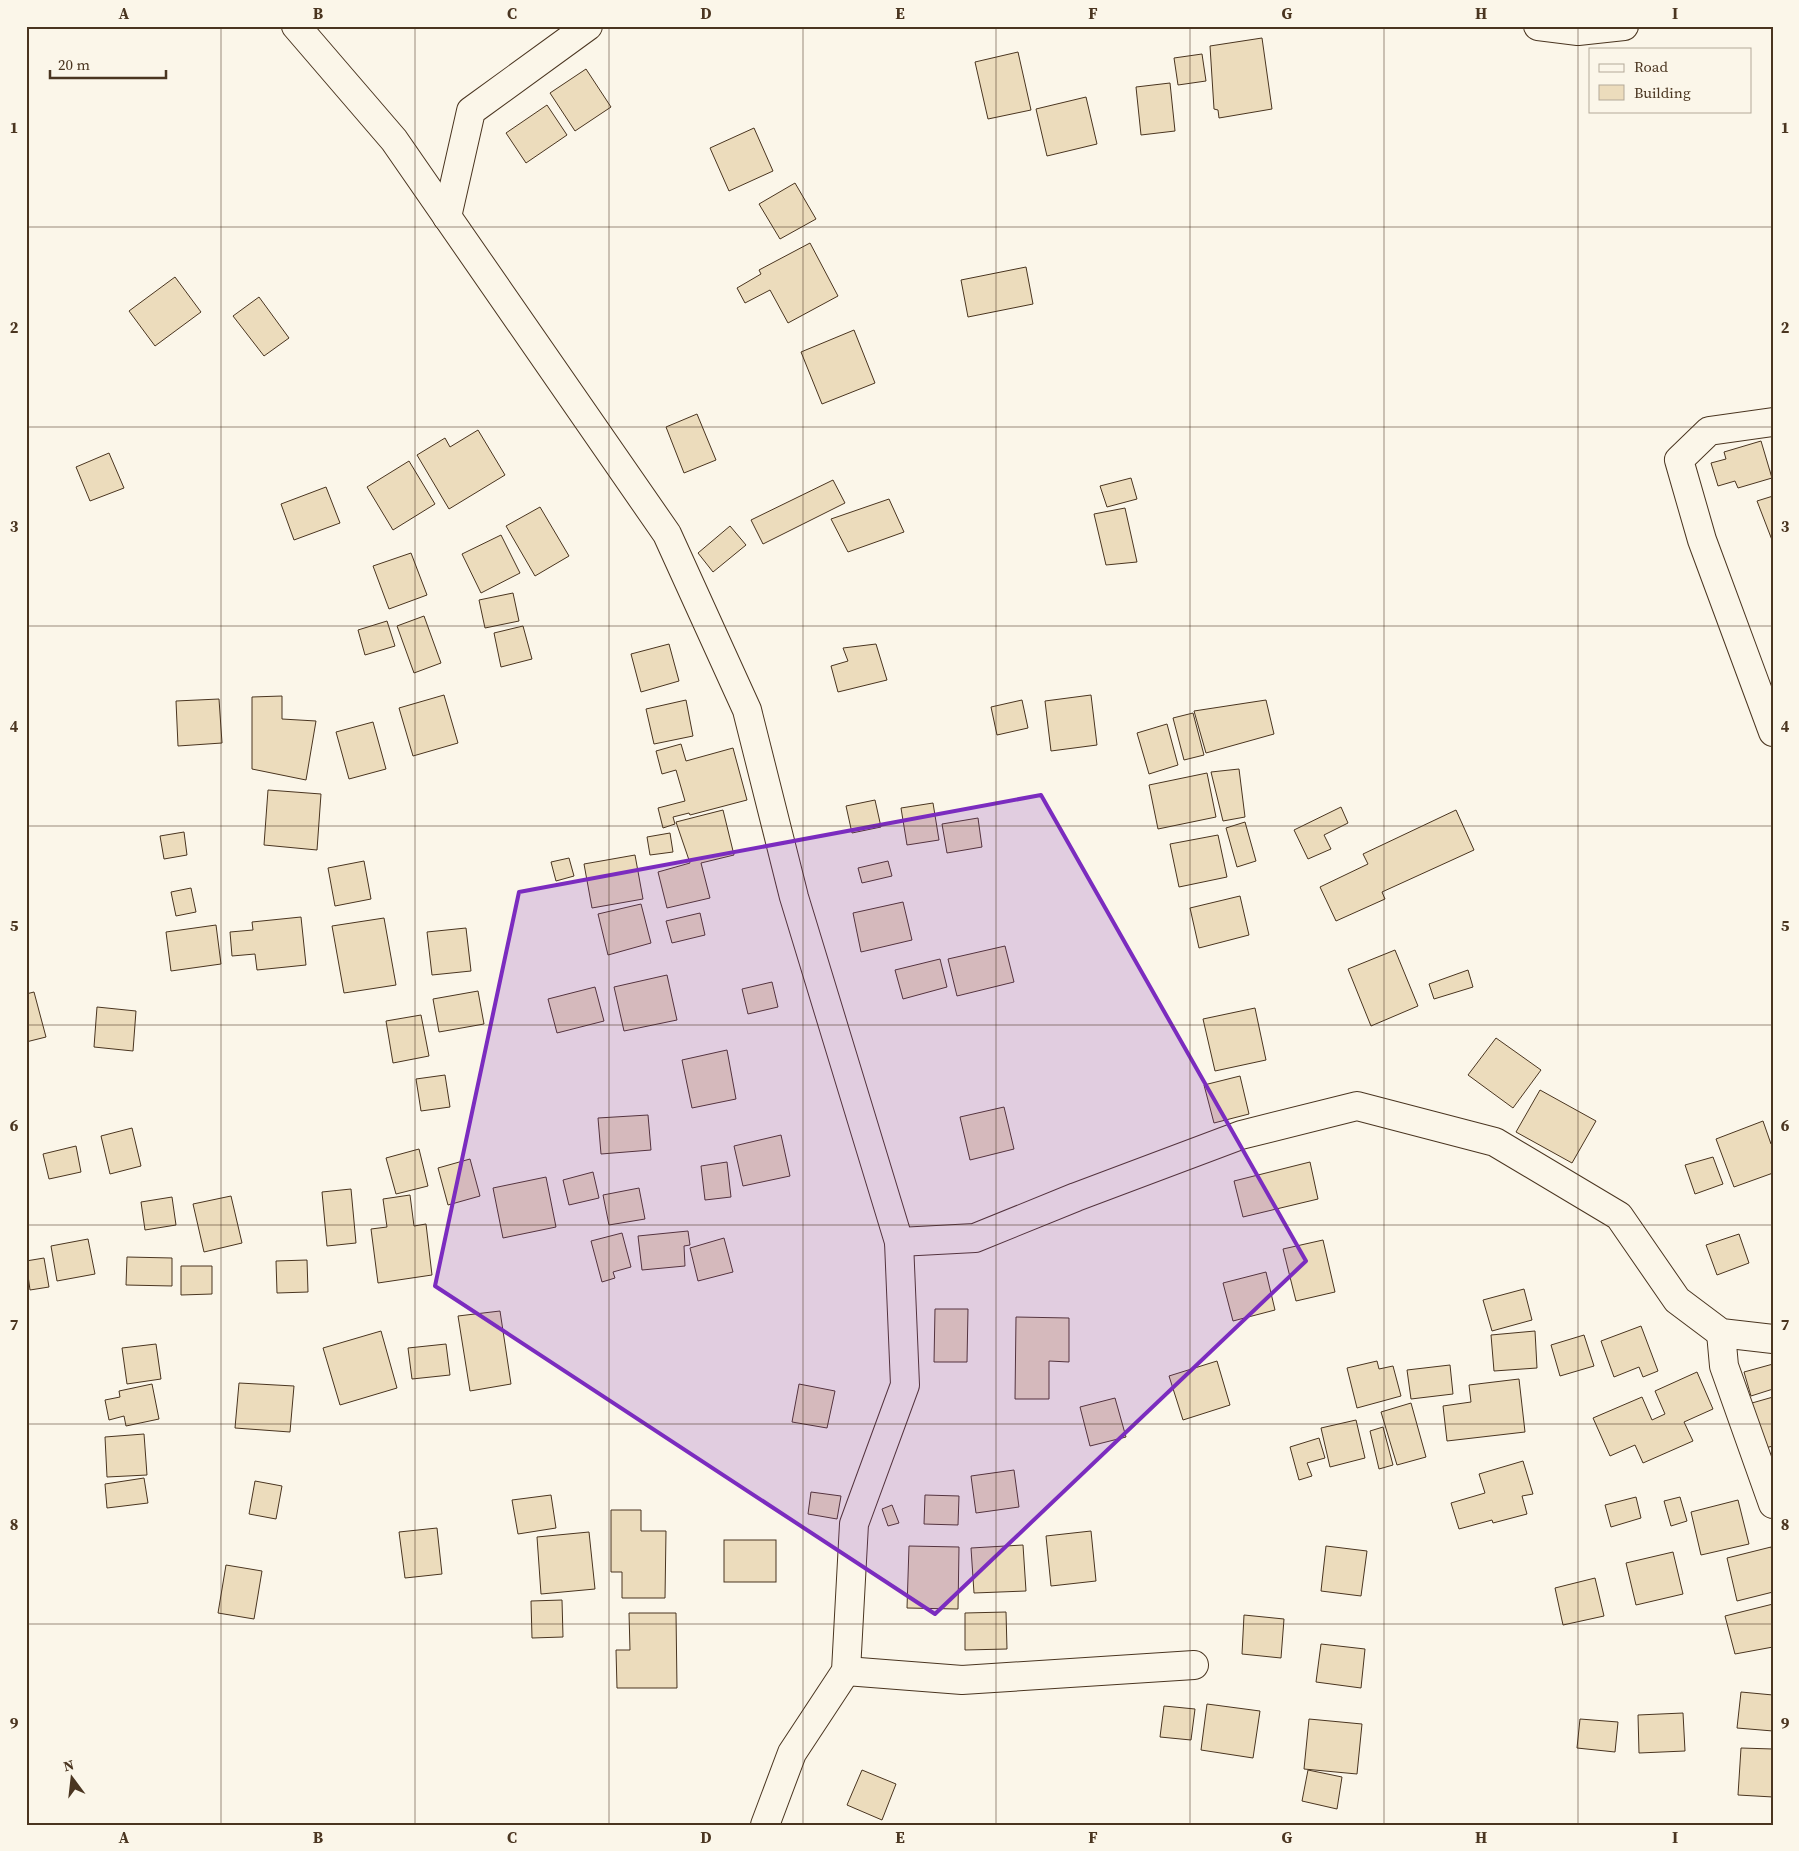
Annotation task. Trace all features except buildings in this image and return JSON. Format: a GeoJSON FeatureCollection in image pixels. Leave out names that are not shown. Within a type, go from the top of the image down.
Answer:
{"type":"FeatureCollection","features":[{"type":"Feature","properties":{"kind":"street"},"geometry":{"type":"LineString","coordinates":[[296,26],[394,140],[667,534],[747,710],[794,897],[899,1242],[905,1385],[854,1524],[846,1672],[792,1753],[765,1825]]}},
{"type":"Feature","properties":{"kind":"street"},"geometry":{"type":"LineString","coordinates":[[447,216],[471,111],[588,26]]}},
{"type":"Feature","properties":{"kind":"street"},"geometry":{"type":"LineString","coordinates":[[1538,26],[1578,32],[1624,26]]}},
{"type":"Feature","properties":{"kind":"street"},"geometry":{"type":"LineString","coordinates":[[1773,422],[1709,431],[1679,460],[1702,540],[1773,732]]}},
{"type":"Feature","properties":{"kind":"street"},"geometry":{"type":"LineString","coordinates":[[899,1242],[975,1238],[1076,1197],[1241,1135],[1357,1106],[1495,1142],[1619,1216],[1677,1300],[1721,1333],[1773,1339]]}},
{"type":"Feature","properties":{"kind":"street"},"geometry":{"type":"LineString","coordinates":[[1721,1333],[1724,1366],[1773,1504]]}},
{"type":"Feature","properties":{"kind":"street"},"geometry":{"type":"LineString","coordinates":[[846,1672],[962,1680],[1194,1665]]}},
{"type":"Feature","properties":{"kind":"highlighted area"},"geometry":{"type":"Polygon","coordinates":[[[1041,795],[1306,1261],[935,1614],[435,1286],[519,892],[1041,795]]]}}]}
